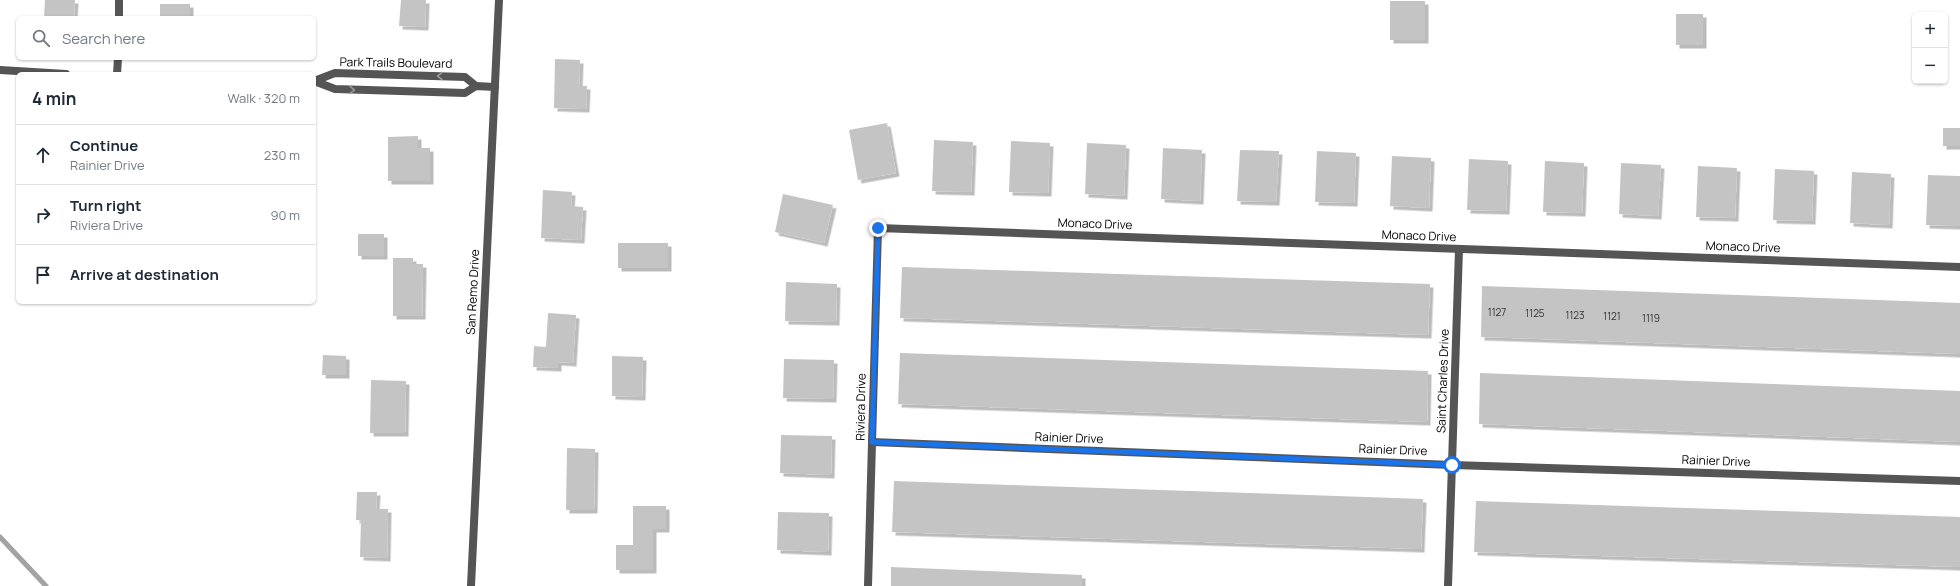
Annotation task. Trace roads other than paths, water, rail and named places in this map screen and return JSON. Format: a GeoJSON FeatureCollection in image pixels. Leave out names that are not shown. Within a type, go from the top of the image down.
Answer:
{"type":"FeatureCollection","features":[{"type":"Feature","properties":{"kind":"street"},"geometry":{"type":"LineString","coordinates":[[119,0],[119,16]]}},
{"type":"Feature","properties":{"kind":"street","name":"San Remo Drive"},"geometry":{"type":"LineString","coordinates":[[471,586],[499,0]]}},
{"type":"Feature","properties":{"kind":"street"},"geometry":{"type":"LineString","coordinates":[[117,72],[118,60]]}},
{"type":"Feature","properties":{"kind":"street"},"geometry":{"type":"LineString","coordinates":[[0,70],[33,72]]}},
{"type":"Feature","properties":{"kind":"street","name":"Park Trails Boulevard"},"geometry":{"type":"LineString","coordinates":[[316,80],[335,73],[465,77],[476,86]]}},
{"type":"Feature","properties":{"kind":"street","name":"Park Trails Boulevard"},"geometry":{"type":"LineString","coordinates":[[316,82],[335,89],[419,92],[465,93],[476,86],[495,87]]}},
{"type":"Feature","properties":{"kind":"street","name":"Monaco Drive"},"geometry":{"type":"LineString","coordinates":[[878,228],[1960,267]]}},
{"type":"Feature","properties":{"kind":"street","name":"Riviera Drive"},"geometry":{"type":"LineString","coordinates":[[868,586],[878,228]]}},
{"type":"Feature","properties":{"kind":"street","name":"Saint Charles Drive"},"geometry":{"type":"LineString","coordinates":[[1448,586],[1459,249]]}},
{"type":"Feature","properties":{"kind":"street","name":"Rainier Drive"},"geometry":{"type":"LineString","coordinates":[[872,442],[1452,465],[1960,481]]}},
{"type":"Feature","properties":{"kind":"waterway"},"geometry":{"type":"LineString","coordinates":[[0,537],[46,586]]}}]}
